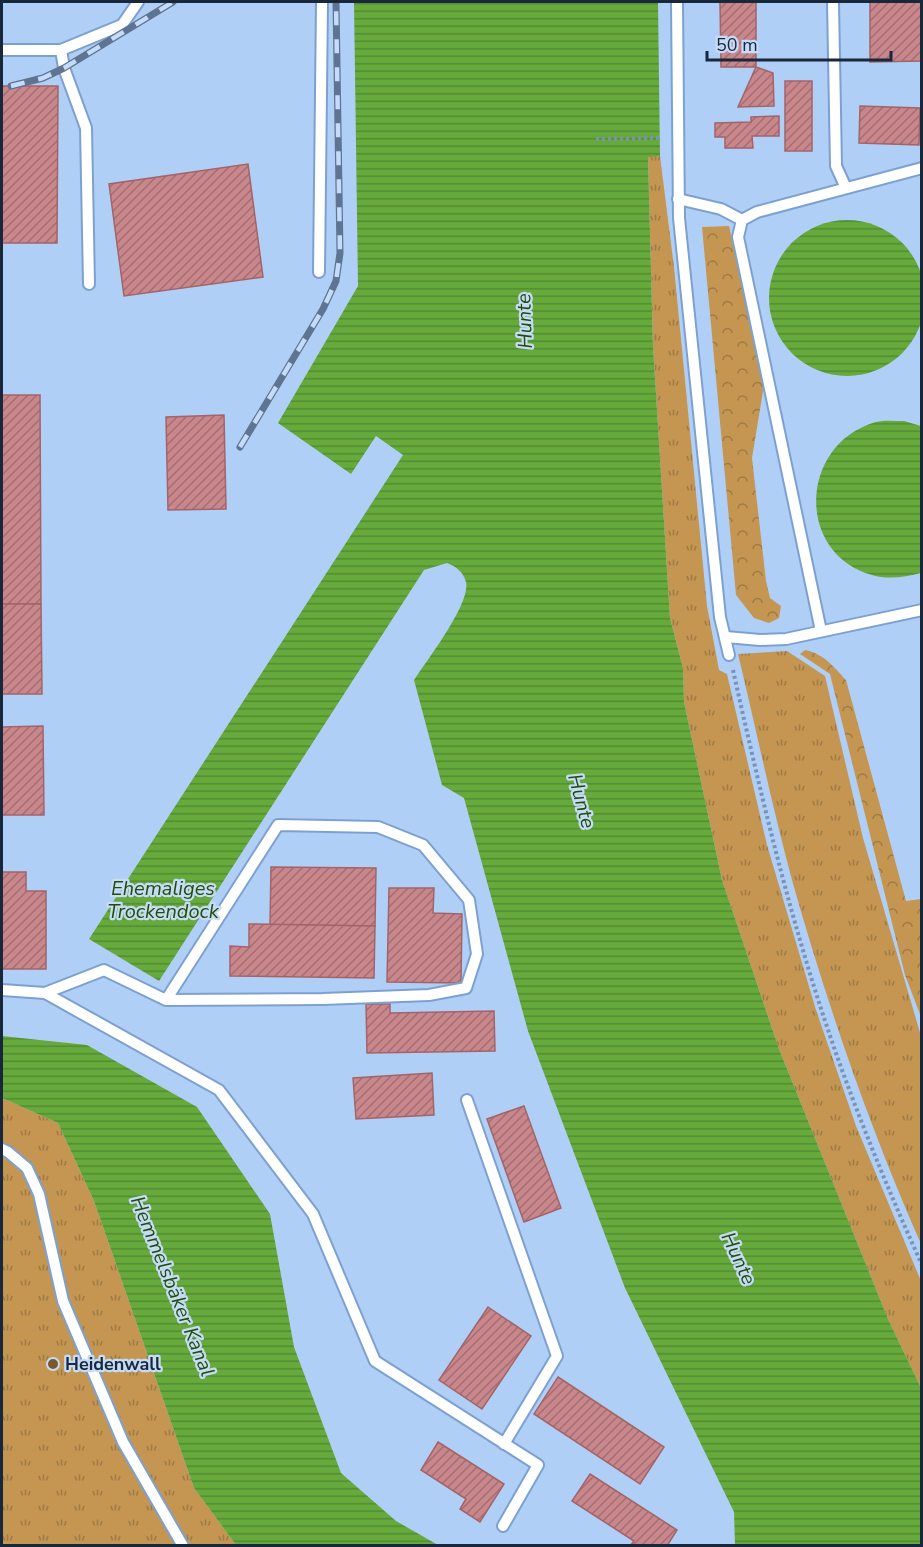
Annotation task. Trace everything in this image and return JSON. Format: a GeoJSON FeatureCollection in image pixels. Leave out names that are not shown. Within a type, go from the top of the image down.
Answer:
{"type":"FeatureCollection","features":[{"type":"Feature","properties":{"kind":"lane"},"geometry":{"type":"LineString","coordinates":[[2,50],[61,50],[122,25],[138,2]]}},
{"type":"Feature","properties":{"kind":"lane"},"geometry":{"type":"LineString","coordinates":[[319,272],[322,2]]}},
{"type":"Feature","properties":{"kind":"lane"},"geometry":{"type":"LineString","coordinates":[[677,2],[678,199],[720,617],[729,655]]}},
{"type":"Feature","properties":{"kind":"lane"},"geometry":{"type":"LineString","coordinates":[[833,2],[836,166],[846,189]]}},
{"type":"Feature","properties":{"kind":"lane"},"geometry":{"type":"LineString","coordinates":[[61,50],[64,68],[86,128],[89,284]]}},
{"type":"Feature","properties":{"kind":"lane"},"geometry":{"type":"LineString","coordinates":[[821,631],[738,237],[742,220],[756,212],[921,168]]}},
{"type":"Feature","properties":{"kind":"lane"},"geometry":{"type":"LineString","coordinates":[[678,199],[722,209],[742,220]]}},
{"type":"Feature","properties":{"kind":"lane"},"geometry":{"type":"LineString","coordinates":[[726,637],[760,640],[786,639],[921,610]]}},
{"type":"Feature","properties":{"kind":"lane"},"geometry":{"type":"LineString","coordinates":[[45,993],[104,970],[166,1000],[335,999],[429,995],[465,988],[477,954],[469,900],[423,845],[378,827],[278,825],[166,1000]]}},
{"type":"Feature","properties":{"kind":"lane"},"geometry":{"type":"LineString","coordinates":[[2,990],[45,993],[219,1090],[313,1215],[375,1361],[538,1465],[502,1526]]}},
{"type":"Feature","properties":{"kind":"lane"},"geometry":{"type":"LineString","coordinates":[[467,1100],[557,1356],[504,1444]]}},
{"type":"Feature","properties":{"kind":"lane"},"geometry":{"type":"LineString","coordinates":[[2,1149],[27,1168],[39,1194],[63,1301],[123,1442],[183,1545]]}},
{"type":"Feature","properties":{"kind":"path"},"geometry":{"type":"LineString","coordinates":[[596,140],[660,138]]}},
{"type":"Feature","properties":{"kind":"path"},"geometry":{"type":"LineString","coordinates":[[729,655],[760,794],[814,986],[867,1138],[921,1265]]}},
{"type":"Feature","properties":{"kind":"green space"},"geometry":{"type":"Polygon","coordinates":[[[648,156],[660,156],[674,267],[707,606],[719,670],[727,674],[767,845],[816,1010],[856,1126],[921,1281],[921,1388],[888,1319],[779,1049],[722,880],[684,702],[683,668],[670,618],[653,346],[648,156]]]}},
{"type":"Feature","properties":{"kind":"green space"},"geometry":{"type":"Polygon","coordinates":[[[729,226],[764,385],[752,458],[766,581],[770,598],[781,606],[779,618],[769,623],[754,618],[736,595],[702,227],[729,226]]]}},
{"type":"Feature","properties":{"kind":"green space"},"geometry":{"type":"Polygon","coordinates":[[[805,650],[823,658],[846,680],[906,901],[921,899],[921,1017],[905,975],[830,674],[800,654],[805,650]]]}},
{"type":"Feature","properties":{"kind":"green space"},"geometry":{"type":"Polygon","coordinates":[[[787,651],[825,676],[863,838],[921,1036],[921,1244],[867,1110],[820,973],[792,880],[738,654],[787,651]]]}},
{"type":"Feature","properties":{"kind":"green space"},"geometry":{"type":"Polygon","coordinates":[[[2,1098],[58,1123],[94,1201],[194,1488],[236,1545],[5,1546],[2,1543],[2,1098]]]}},
{"type":"Feature","properties":{"kind":"water"},"geometry":{"type":"Polygon","coordinates":[[[354,2],[658,2],[660,156],[648,157],[653,346],[670,618],[683,668],[684,702],[722,880],[779,1049],[888,1319],[921,1388],[921,1545],[735,1545],[734,1512],[625,1288],[528,1031],[464,798],[442,785],[414,680],[447,631],[462,603],[466,582],[456,568],[447,563],[424,570],[159,981],[89,939],[403,455],[376,436],[351,474],[278,423],[358,286],[354,2]]]}},
{"type":"Feature","properties":{"kind":"water"},"geometry":{"type":"Polygon","coordinates":[[[847,220],[877,226],[902,243],[919,268],[925,298],[919,328],[902,353],[877,370],[847,376],[817,370],[792,353],[775,328],[769,298],[775,268],[792,243],[817,226],[847,220]]]}},
{"type":"Feature","properties":{"kind":"water"},"geometry":{"type":"Polygon","coordinates":[[[904,421],[921,426],[921,573],[909,576],[878,577],[847,563],[829,545],[819,522],[816,498],[821,474],[832,452],[851,434],[876,422],[904,421]]]}},
{"type":"Feature","properties":{"kind":"water","name":"Hemmelsbäker Kanal"},"geometry":{"type":"Polygon","coordinates":[[[2,1036],[87,1045],[197,1107],[270,1214],[294,1347],[341,1473],[396,1521],[438,1545],[236,1545],[194,1488],[94,1201],[58,1123],[2,1098],[2,1036]]]}},
{"type":"Feature","properties":{"kind":"building"},"geometry":{"type":"Polygon","coordinates":[[[720,2],[756,2],[756,67],[721,67],[720,2]]]}},
{"type":"Feature","properties":{"kind":"building"},"geometry":{"type":"Polygon","coordinates":[[[870,2],[922,2],[922,61],[870,62],[870,2]]]}},
{"type":"Feature","properties":{"kind":"building"},"geometry":{"type":"Polygon","coordinates":[[[756,67],[773,73],[774,106],[738,107],[756,67]]]}},
{"type":"Feature","properties":{"kind":"building"},"geometry":{"type":"Polygon","coordinates":[[[785,81],[812,81],[812,151],[785,151],[785,81]]]}},
{"type":"Feature","properties":{"kind":"building"},"geometry":{"type":"Polygon","coordinates":[[[2,86],[58,86],[57,243],[2,243],[2,86]]]}},
{"type":"Feature","properties":{"kind":"building"},"geometry":{"type":"Polygon","coordinates":[[[860,106],[920,108],[919,145],[859,143],[860,106]]]}},
{"type":"Feature","properties":{"kind":"building"},"geometry":{"type":"Polygon","coordinates":[[[779,116],[779,136],[752,136],[753,148],[725,148],[725,137],[715,137],[715,123],[751,122],[751,117],[779,116]]]}},
{"type":"Feature","properties":{"kind":"building"},"geometry":{"type":"Polygon","coordinates":[[[248,164],[263,277],[124,296],[109,184],[248,164]]]}},
{"type":"Feature","properties":{"kind":"building"},"geometry":{"type":"Polygon","coordinates":[[[2,395],[40,395],[41,604],[2,604],[2,395]]]}},
{"type":"Feature","properties":{"kind":"building"},"geometry":{"type":"Polygon","coordinates":[[[224,415],[226,509],[168,510],[166,417],[224,415]]]}},
{"type":"Feature","properties":{"kind":"building"},"geometry":{"type":"Polygon","coordinates":[[[2,604],[41,604],[42,694],[2,694],[2,604]]]}},
{"type":"Feature","properties":{"kind":"building"},"geometry":{"type":"Polygon","coordinates":[[[43,726],[44,815],[2,815],[2,727],[43,726]]]}},
{"type":"Feature","properties":{"kind":"building"},"geometry":{"type":"Polygon","coordinates":[[[271,867],[376,868],[375,926],[270,925],[271,867]]]}},
{"type":"Feature","properties":{"kind":"building"},"geometry":{"type":"Polygon","coordinates":[[[2,872],[26,872],[26,891],[46,891],[46,969],[2,969],[2,872]]]}},
{"type":"Feature","properties":{"kind":"building"},"geometry":{"type":"Polygon","coordinates":[[[389,888],[434,888],[433,913],[462,914],[461,983],[387,982],[389,888]]]}},
{"type":"Feature","properties":{"kind":"building"},"geometry":{"type":"Polygon","coordinates":[[[249,924],[375,926],[374,978],[230,976],[230,946],[249,947],[249,924]]]}},
{"type":"Feature","properties":{"kind":"building"},"geometry":{"type":"Polygon","coordinates":[[[366,1004],[390,1004],[390,1013],[494,1011],[495,1051],[367,1053],[366,1004]]]}},
{"type":"Feature","properties":{"kind":"building"},"geometry":{"type":"Polygon","coordinates":[[[432,1073],[434,1115],[356,1119],[353,1078],[432,1073]]]}},
{"type":"Feature","properties":{"kind":"building"},"geometry":{"type":"Polygon","coordinates":[[[524,1106],[561,1208],[524,1222],[487,1119],[524,1106]]]}},
{"type":"Feature","properties":{"kind":"building"},"geometry":{"type":"Polygon","coordinates":[[[488,1307],[531,1336],[482,1409],[439,1380],[488,1307]]]}},
{"type":"Feature","properties":{"kind":"building"},"geometry":{"type":"Polygon","coordinates":[[[558,1377],[664,1447],[640,1484],[534,1414],[558,1377]]]}},
{"type":"Feature","properties":{"kind":"building"},"geometry":{"type":"Polygon","coordinates":[[[438,1442],[504,1484],[480,1522],[460,1509],[466,1499],[421,1470],[438,1442]]]}},
{"type":"Feature","properties":{"kind":"building"},"geometry":{"type":"Polygon","coordinates":[[[590,1474],[677,1530],[667,1546],[630,1546],[634,1541],[572,1501],[590,1474]]]}},
{"type":"Feature","properties":{"kind":"railway"},"geometry":{"type":"LineString","coordinates":[[11,86],[43,78],[64,68],[173,2]]}},
{"type":"Feature","properties":{"kind":"railway"},"geometry":{"type":"LineString","coordinates":[[240,447],[323,309],[336,281],[340,253],[336,2]]}},
{"type":"Feature","properties":{"kind":"place","name":"Heidenwall"},"geometry":{"type":"Point","coordinates":[53,1364]}},
{"type":"Feature","properties":{"kind":"water label","name":"Hunte"},"geometry":{"type":"Point","coordinates":[524,321]}},
{"type":"Feature","properties":{"kind":"water label","name":"Hunte"},"geometry":{"type":"Point","coordinates":[582,801]}},
{"type":"Feature","properties":{"kind":"water label","name":"Ehemaliges Trockendock"},"geometry":{"type":"Point","coordinates":[163,900]}},
{"type":"Feature","properties":{"kind":"water label","name":"Hunte"},"geometry":{"type":"Point","coordinates":[739,1258]}}]}
